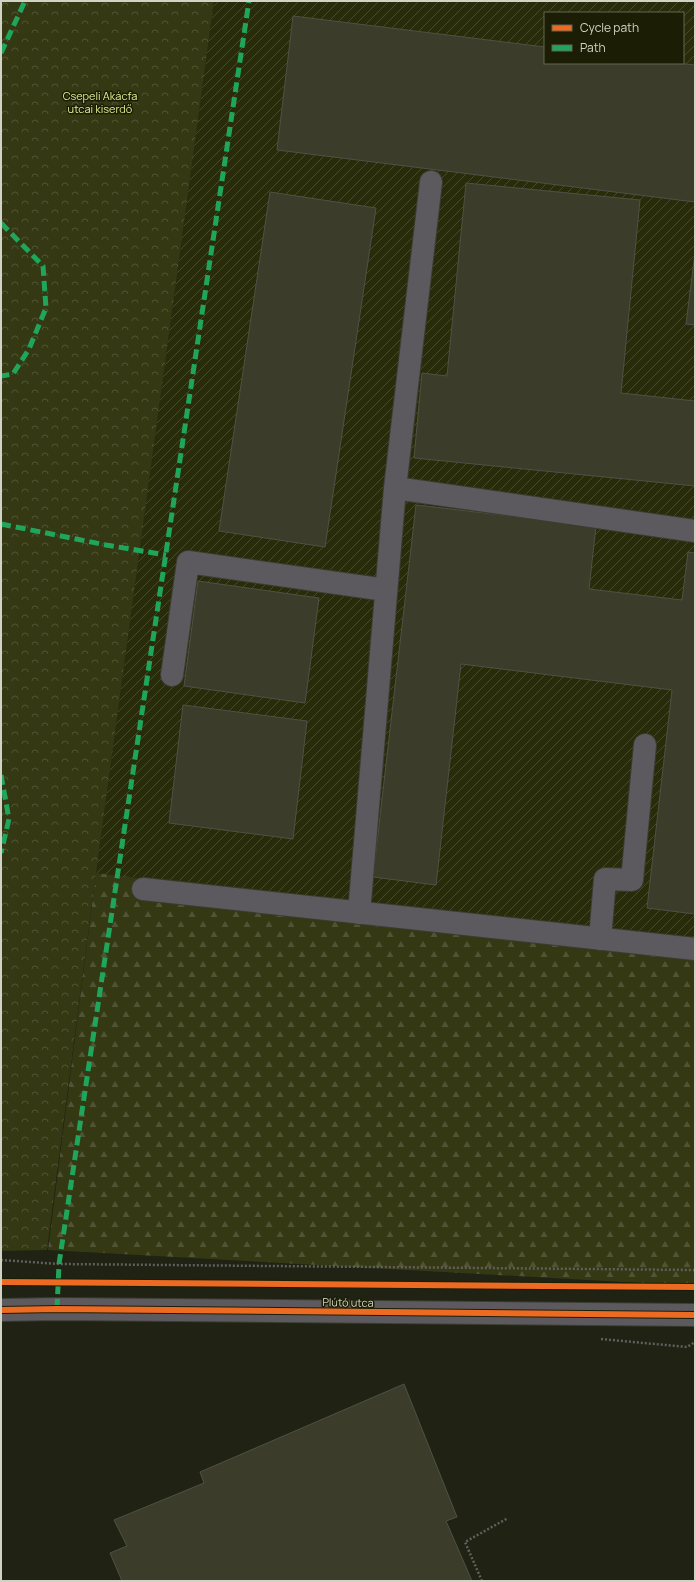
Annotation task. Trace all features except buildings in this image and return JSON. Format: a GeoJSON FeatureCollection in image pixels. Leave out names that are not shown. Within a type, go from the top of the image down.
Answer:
{"type":"FeatureCollection","features":[{"type":"Feature","properties":{"kind":"street"},"geometry":{"type":"LineString","coordinates":[[359,913],[396,488],[431,182]]}},
{"type":"Feature","properties":{"kind":"street"},"geometry":{"type":"LineString","coordinates":[[396,488],[695,531]]}},
{"type":"Feature","properties":{"kind":"street"},"geometry":{"type":"LineString","coordinates":[[172,675],[188,562],[386,590]]}},
{"type":"Feature","properties":{"kind":"street"},"geometry":{"type":"LineString","coordinates":[[600,939],[605,879],[632,880],[645,745]]}},
{"type":"Feature","properties":{"kind":"street"},"geometry":{"type":"LineString","coordinates":[[144,889],[695,949]]}},
{"type":"Feature","properties":{"kind":"street","name":"Plútó utca"},"geometry":{"type":"LineString","coordinates":[[1,1310],[73,1309],[695,1315]]}},
{"type":"Feature","properties":{"kind":"path"},"geometry":{"type":"LineString","coordinates":[[1,1260],[59,1264],[695,1270]]}},
{"type":"Feature","properties":{"kind":"path"},"geometry":{"type":"LineString","coordinates":[[482,1581],[465,1542],[508,1518]]}},
{"type":"Feature","properties":{"kind":"shaded area"},"geometry":{"type":"Polygon","coordinates":[[[214,1],[695,1],[695,945],[96,873],[214,1]]]}},
{"type":"Feature","properties":{"kind":"green space","name":"Csepeli Akácfa utcai kiserdő"},"geometry":{"type":"Polygon","coordinates":[[[1,1],[214,1],[96,873],[47,1250],[1,1251],[1,1]]]}},
{"type":"Feature","properties":{"kind":"green space"},"geometry":{"type":"Polygon","coordinates":[[[96,873],[695,945],[695,1286],[48,1250],[96,873]]]}},
{"type":"Feature","properties":{"kind":"marked path"},"geometry":{"type":"LineString","coordinates":[[1,53],[25,1]]}},
{"type":"Feature","properties":{"kind":"marked path"},"geometry":{"type":"LineString","coordinates":[[57,1309],[59,1264],[249,1]]}},
{"type":"Feature","properties":{"kind":"marked path"},"geometry":{"type":"LineString","coordinates":[[1,223],[43,266],[46,308],[29,349],[13,374],[1,376]]}},
{"type":"Feature","properties":{"kind":"marked path"},"geometry":{"type":"LineString","coordinates":[[1,524],[106,545],[166,555]]}},
{"type":"Feature","properties":{"kind":"marked path"},"geometry":{"type":"LineString","coordinates":[[1,775],[9,819],[1,853]]}},
{"type":"Feature","properties":{"kind":"cycle path"},"geometry":{"type":"LineString","coordinates":[[1,1282],[695,1287]]}},
{"type":"Feature","properties":{"kind":"cycle path"},"geometry":{"type":"LineString","coordinates":[[1,1310],[57,1309],[695,1315]]}}]}
